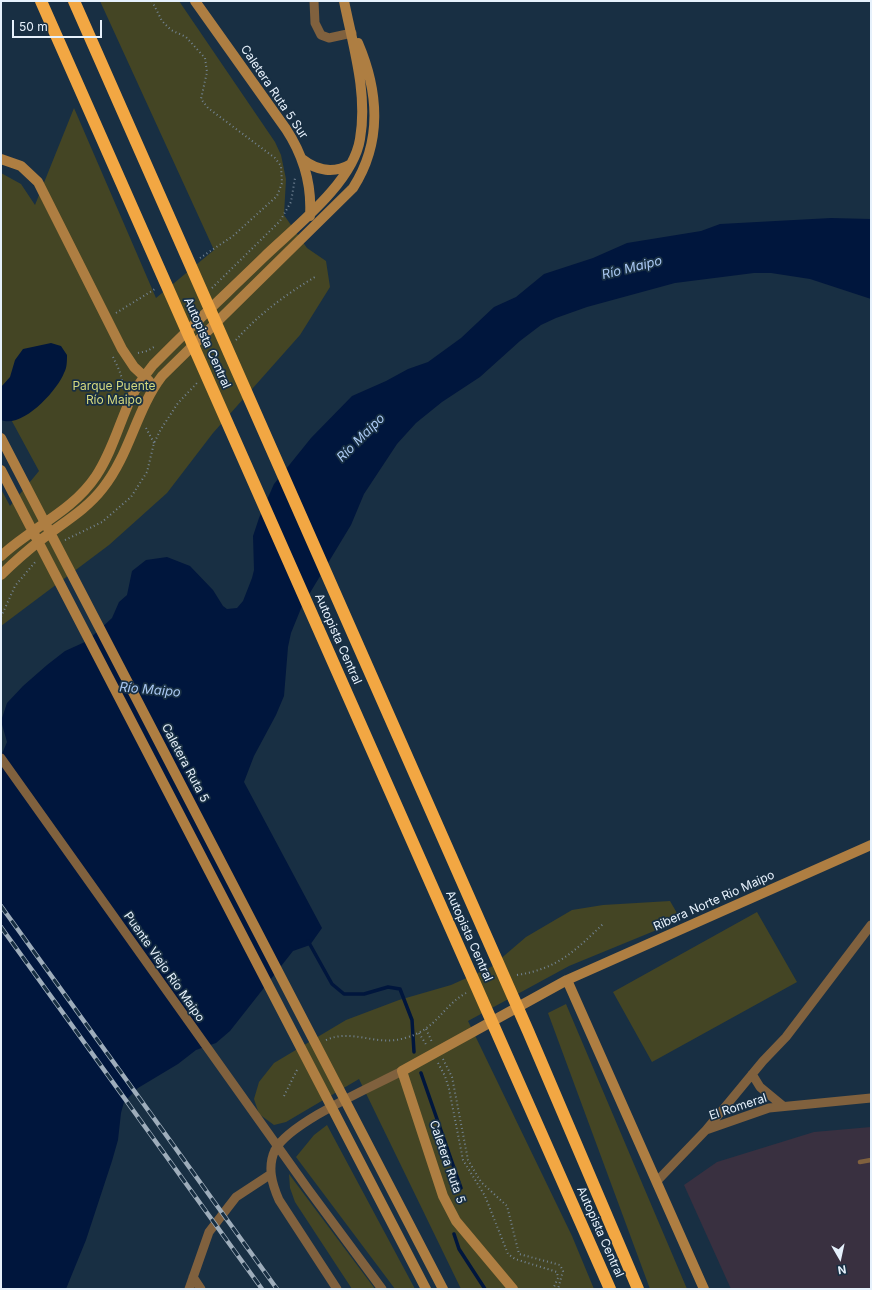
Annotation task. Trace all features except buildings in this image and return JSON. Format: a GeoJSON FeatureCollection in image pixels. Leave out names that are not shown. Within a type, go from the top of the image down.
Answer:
{"type":"FeatureCollection","features":[{"type":"Feature","properties":{"kind":"highway","name":"Autopista Central"},"geometry":{"type":"LineString","coordinates":[[41,1],[610,1289]]}},
{"type":"Feature","properties":{"kind":"highway","name":"Autopista Central"},"geometry":{"type":"LineString","coordinates":[[74,1],[528,1031],[638,1289]]}},
{"type":"Feature","properties":{"kind":"main road","name":"Caletera Ruta 5 Sur"},"geometry":{"type":"LineString","coordinates":[[194,1],[286,129],[302,159],[308,184],[310,213],[308,232]]}},
{"type":"Feature","properties":{"kind":"main road"},"geometry":{"type":"LineString","coordinates":[[1,556],[23,538],[62,512],[87,488],[105,462],[132,398],[144,377],[163,354],[332,191],[352,164],[360,140],[362,101],[352,33],[344,1]]}},
{"type":"Feature","properties":{"kind":"main road"},"geometry":{"type":"LineString","coordinates":[[1,575],[42,539],[77,514],[103,488],[120,463],[146,401],[155,386],[172,366],[353,188],[365,166],[372,145],[374,123],[370,84],[362,54],[352,33]]}},
{"type":"Feature","properties":{"kind":"main road"},"geometry":{"type":"LineString","coordinates":[[1,159],[21,166],[38,182],[128,359],[144,377],[155,386]]}},
{"type":"Feature","properties":{"kind":"main road"},"geometry":{"type":"LineString","coordinates":[[302,159],[313,167],[327,170],[340,169],[352,164]]}},
{"type":"Feature","properties":{"kind":"main road","name":"Caletera Ruta 5"},"geometry":{"type":"LineString","coordinates":[[1,438],[375,1154],[443,1289]]}},
{"type":"Feature","properties":{"kind":"main road"},"geometry":{"type":"LineString","coordinates":[[1,470],[361,1161],[426,1289]]}},
{"type":"Feature","properties":{"kind":"main road","name":"Ribera Norte Rio Maipo"},"geometry":{"type":"LineString","coordinates":[[567,980],[871,845]]}},
{"type":"Feature","properties":{"kind":"main road"},"geometry":{"type":"LineString","coordinates":[[402,1071],[567,980],[658,1180],[704,1289]]}},
{"type":"Feature","properties":{"kind":"main road","name":"Caletera Ruta 5"},"geometry":{"type":"LineString","coordinates":[[402,1071],[443,1196],[451,1212],[513,1289]]}},
{"type":"Feature","properties":{"kind":"street"},"geometry":{"type":"LineString","coordinates":[[314,1],[315,23],[321,35],[329,38],[352,33]]}},
{"type":"Feature","properties":{"kind":"street","name":"Puente Viejo Río Maipo"},"geometry":{"type":"LineString","coordinates":[[1,758],[308,1189],[382,1289]]}},
{"type":"Feature","properties":{"kind":"street"},"geometry":{"type":"LineString","coordinates":[[706,1130],[752,1074],[786,1037],[871,925]]}},
{"type":"Feature","properties":{"kind":"street"},"geometry":{"type":"LineString","coordinates":[[337,1289],[274,1190],[271,1174],[272,1157],[276,1149],[296,1128],[311,1118],[402,1071]]}},
{"type":"Feature","properties":{"kind":"street"},"geometry":{"type":"LineString","coordinates":[[752,1074],[760,1087],[783,1106]]}},
{"type":"Feature","properties":{"kind":"street","name":"El Romeral"},"geometry":{"type":"LineString","coordinates":[[658,1180],[706,1130],[769,1108],[871,1098]]}},
{"type":"Feature","properties":{"kind":"street"},"geometry":{"type":"LineString","coordinates":[[189,1289],[209,1232],[236,1197],[271,1174]]}},
{"type":"Feature","properties":{"kind":"street"},"geometry":{"type":"LineString","coordinates":[[193,1277],[201,1289]]}},
{"type":"Feature","properties":{"kind":"lane"},"geometry":{"type":"LineString","coordinates":[[860,1162],[871,1160]]}},
{"type":"Feature","properties":{"kind":"path"},"geometry":{"type":"LineString","coordinates":[[152,1],[162,21],[171,30],[186,37],[205,58],[207,72],[202,99],[205,103],[275,158],[281,166],[282,183],[277,196],[233,236],[194,263]]}},
{"type":"Feature","properties":{"kind":"path"},"geometry":{"type":"LineString","coordinates":[[235,340],[270,306],[315,277]]}},
{"type":"Feature","properties":{"kind":"path"},"geometry":{"type":"LineString","coordinates":[[106,318],[142,299],[161,285]]}},
{"type":"Feature","properties":{"kind":"path"},"geometry":{"type":"LineString","coordinates":[[61,543],[102,522],[121,508],[131,497],[147,472],[154,442],[161,428],[178,403],[198,381]]}},
{"type":"Feature","properties":{"kind":"path"},"geometry":{"type":"LineString","coordinates":[[1,617],[15,586],[37,560]]}},
{"type":"Feature","properties":{"kind":"path"},"geometry":{"type":"LineString","coordinates":[[426,1029],[434,1053],[446,1076],[463,1160],[485,1196],[503,1244],[508,1254],[515,1259],[557,1272],[558,1278],[553,1289]]}},
{"type":"Feature","properties":{"kind":"path"},"geometry":{"type":"LineString","coordinates":[[323,1042],[346,1035],[384,1041],[409,1037],[418,1033],[434,1053],[444,1060],[452,1077],[465,1151],[471,1169],[481,1182],[507,1206],[519,1254],[560,1265],[564,1271],[558,1289]]}},
{"type":"Feature","properties":{"kind":"path"},"geometry":{"type":"LineString","coordinates":[[284,1096],[300,1064]]}},
{"type":"Feature","properties":{"kind":"shaded area"},"geometry":{"type":"Polygon","coordinates":[[[871,1127],[871,1289],[731,1289],[684,1185],[717,1162],[814,1132],[871,1127]]]}},
{"type":"Feature","properties":{"kind":"green space","name":"Parque Puente Río Maipo"},"geometry":{"type":"Polygon","coordinates":[[[100,1],[179,1],[275,142],[281,155],[286,179],[284,215],[307,248],[326,261],[330,287],[300,335],[213,433],[167,493],[109,545],[1,626],[1,489],[10,506],[39,471],[1,401],[1,173],[21,184],[35,205],[74,108],[156,298],[214,250],[100,1]]]}},
{"type":"Feature","properties":{"kind":"green space"},"geometry":{"type":"Polygon","coordinates":[[[670,901],[681,920],[569,966],[468,1021],[572,1236],[594,1289],[461,1289],[359,1079],[286,1122],[274,1125],[259,1114],[254,1099],[259,1082],[274,1063],[346,1020],[399,1000],[451,985],[491,967],[526,937],[572,910],[603,905],[670,901]]]}},
{"type":"Feature","properties":{"kind":"green space"},"geometry":{"type":"Polygon","coordinates":[[[757,912],[797,982],[652,1062],[613,992],[757,912]]]}},
{"type":"Feature","properties":{"kind":"green space"},"geometry":{"type":"Polygon","coordinates":[[[566,1004],[687,1289],[650,1289],[548,1013],[566,1004]]]}},
{"type":"Feature","properties":{"kind":"green space"},"geometry":{"type":"Polygon","coordinates":[[[327,1125],[415,1289],[395,1289],[296,1157],[314,1135],[327,1125]]]}},
{"type":"Feature","properties":{"kind":"green space"},"geometry":{"type":"Polygon","coordinates":[[[289,1174],[375,1289],[352,1289],[295,1202],[290,1188],[289,1174]]]}},
{"type":"Feature","properties":{"kind":"water","name":"Río Maipo"},"geometry":{"type":"Polygon","coordinates":[[[831,218],[871,219],[871,299],[810,279],[771,273],[754,273],[675,283],[587,307],[541,325],[520,341],[480,377],[442,402],[416,423],[397,444],[364,494],[351,525],[302,606],[291,633],[288,647],[284,696],[276,715],[254,756],[244,782],[322,928],[310,945],[293,951],[230,1031],[216,1043],[196,1050],[178,1064],[138,1088],[124,1102],[121,1113],[118,1140],[112,1161],[86,1240],[66,1289],[1,1289],[1,756],[7,742],[1,721],[7,703],[23,686],[47,665],[65,651],[87,641],[112,618],[119,602],[127,595],[132,571],[146,560],[167,557],[190,566],[213,590],[223,606],[227,609],[237,608],[243,601],[254,570],[253,536],[259,518],[274,484],[311,438],[352,396],[386,381],[408,369],[428,362],[461,338],[494,307],[516,297],[544,274],[593,258],[627,243],[701,231],[720,224],[831,218]]]}},
{"type":"Feature","properties":{"kind":"water"},"geometry":{"type":"Polygon","coordinates":[[[51,343],[61,346],[67,355],[66,369],[60,381],[47,398],[28,414],[19,419],[9,421],[1,420],[1,387],[10,377],[15,360],[23,349],[51,343]]]}},
{"type":"Feature","properties":{"kind":"waterway"},"geometry":{"type":"LineString","coordinates":[[308,941],[332,984],[344,994],[364,994],[388,987],[400,989],[412,1020],[414,1052]]}},
{"type":"Feature","properties":{"kind":"waterway"},"geometry":{"type":"LineString","coordinates":[[421,1073],[461,1188]]}},
{"type":"Feature","properties":{"kind":"waterway"},"geometry":{"type":"LineString","coordinates":[[454,1234],[459,1249],[485,1289]]}},
{"type":"Feature","properties":{"kind":"railway"},"geometry":{"type":"LineString","coordinates":[[1,906],[277,1289]]}},
{"type":"Feature","properties":{"kind":"railway"},"geometry":{"type":"LineString","coordinates":[[1,927],[262,1289]]}}]}
